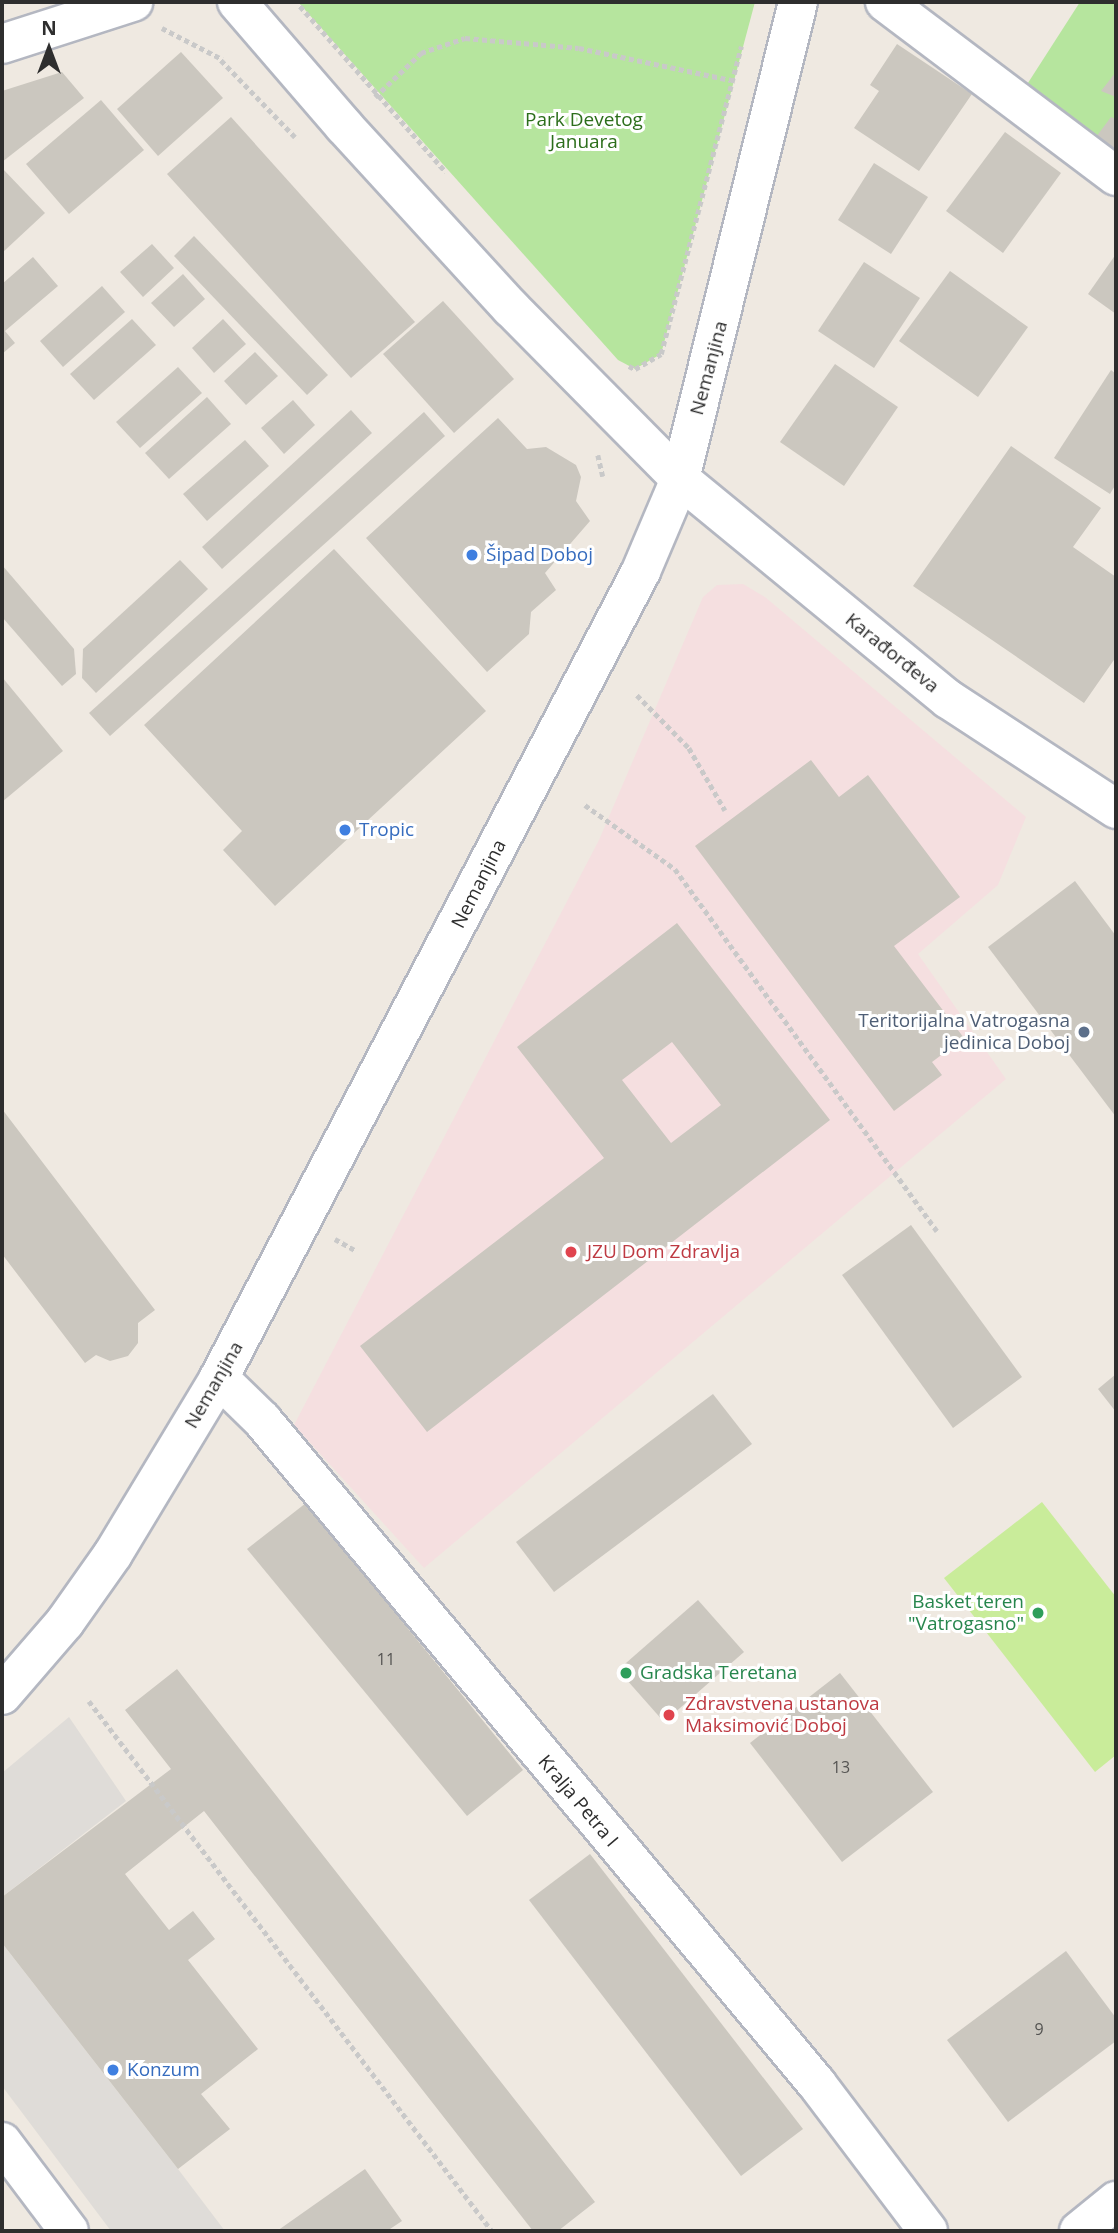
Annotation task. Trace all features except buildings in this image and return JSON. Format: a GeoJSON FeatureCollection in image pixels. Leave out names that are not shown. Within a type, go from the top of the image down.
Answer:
{"type":"FeatureCollection","features":[{"type":"Feature","properties":{"kind":"street","name":"Karađorđeva"},"geometry":{"type":"LineString","coordinates":[[237,2],[344,126],[511,307],[680,479],[948,699],[1116,809]]}},
{"type":"Feature","properties":{"kind":"street","name":"Nemanjina"},"geometry":{"type":"LineString","coordinates":[[2,1695],[65,1622],[113,1554],[219,1378],[635,583],[680,479],[798,2]]}},
{"type":"Feature","properties":{"kind":"street"},"geometry":{"type":"LineString","coordinates":[[885,2],[1116,176]]}},
{"type":"Feature","properties":{"kind":"street"},"geometry":{"type":"LineString","coordinates":[[2,44],[144,15]]}},
{"type":"Feature","properties":{"kind":"street","name":"Kralja Petra I"},"geometry":{"type":"LineString","coordinates":[[219,1378],[262,1420],[817,2084],[928,2231]]}},
{"type":"Feature","properties":{"kind":"street"},"geometry":{"type":"LineString","coordinates":[[2,2142],[69,2231]]}},
{"type":"Feature","properties":{"kind":"street"},"geometry":{"type":"LineString","coordinates":[[1079,2231],[1116,2201]]}},
{"type":"Feature","properties":{"kind":"path"},"geometry":{"type":"LineString","coordinates":[[144,15],[221,60],[299,4],[377,96],[451,177]]}},
{"type":"Feature","properties":{"kind":"path"},"geometry":{"type":"LineString","coordinates":[[344,126],[421,53],[465,38],[579,48],[731,80]]}},
{"type":"Feature","properties":{"kind":"path"},"geometry":{"type":"LineString","coordinates":[[618,360],[635,369],[661,354],[743,41]]}},
{"type":"Feature","properties":{"kind":"path"},"geometry":{"type":"LineString","coordinates":[[637,695],[689,748],[725,810]]}},
{"type":"Feature","properties":{"kind":"path"},"geometry":{"type":"LineString","coordinates":[[585,805],[675,869],[936,1231]]}},
{"type":"Feature","properties":{"kind":"path"},"geometry":{"type":"LineString","coordinates":[[89,1701],[492,2231]]}},
{"type":"Feature","properties":{"kind":"shaded area"},"geometry":{"type":"Polygon","coordinates":[[[743,584],[765,597],[1026,817],[998,885],[918,954],[1006,1079],[424,1568],[294,1425],[599,840],[703,597],[717,585],[743,584]]]}},
{"type":"Feature","properties":{"kind":"shaded area"},"geometry":{"type":"Polygon","coordinates":[[[69,1717],[126,1801],[2,1897],[2,1773],[69,1717]]]}},
{"type":"Feature","properties":{"kind":"shaded area"},"geometry":{"type":"Polygon","coordinates":[[[2,1943],[225,2231],[111,2231],[2,2086],[2,1943]]]}},
{"type":"Feature","properties":{"kind":"green space","name":"Park Devetog Januara"},"geometry":{"type":"Polygon","coordinates":[[[298,2],[755,2],[661,354],[635,369],[618,360],[298,2]]]}},
{"type":"Feature","properties":{"kind":"green space"},"geometry":{"type":"Polygon","coordinates":[[[1080,2],[1116,2],[1116,148],[1026,86],[1080,2]]]}},
{"type":"Feature","properties":{"kind":"green space"},"geometry":{"type":"Polygon","coordinates":[[[1042,1502],[1116,1597],[1116,1755],[1095,1772],[944,1578],[1042,1502]]]}},
{"type":"Feature","properties":{"kind":"place","name":"Šipad Doboj"},"geometry":{"type":"Point","coordinates":[472,555]}},
{"type":"Feature","properties":{"kind":"place","name":"Tropic"},"geometry":{"type":"Point","coordinates":[345,830]}},
{"type":"Feature","properties":{"kind":"place","name":"Teritorijalna Vatrogasna jedinica Doboj"},"geometry":{"type":"Point","coordinates":[1084,1032]}},
{"type":"Feature","properties":{"kind":"place","name":"JZU Dom Zdravlja"},"geometry":{"type":"Point","coordinates":[571,1252]}},
{"type":"Feature","properties":{"kind":"place","name":"Basket teren \"Vatrogasno\""},"geometry":{"type":"Point","coordinates":[1038,1613]}},
{"type":"Feature","properties":{"kind":"place","name":"Gradska Teretana"},"geometry":{"type":"Point","coordinates":[626,1673]}},
{"type":"Feature","properties":{"kind":"place","name":"Zdravstvena ustanova Maksimović Doboj"},"geometry":{"type":"Point","coordinates":[669,1715]}},
{"type":"Feature","properties":{"kind":"place","name":"Konzum"},"geometry":{"type":"Point","coordinates":[113,2070]}}]}
